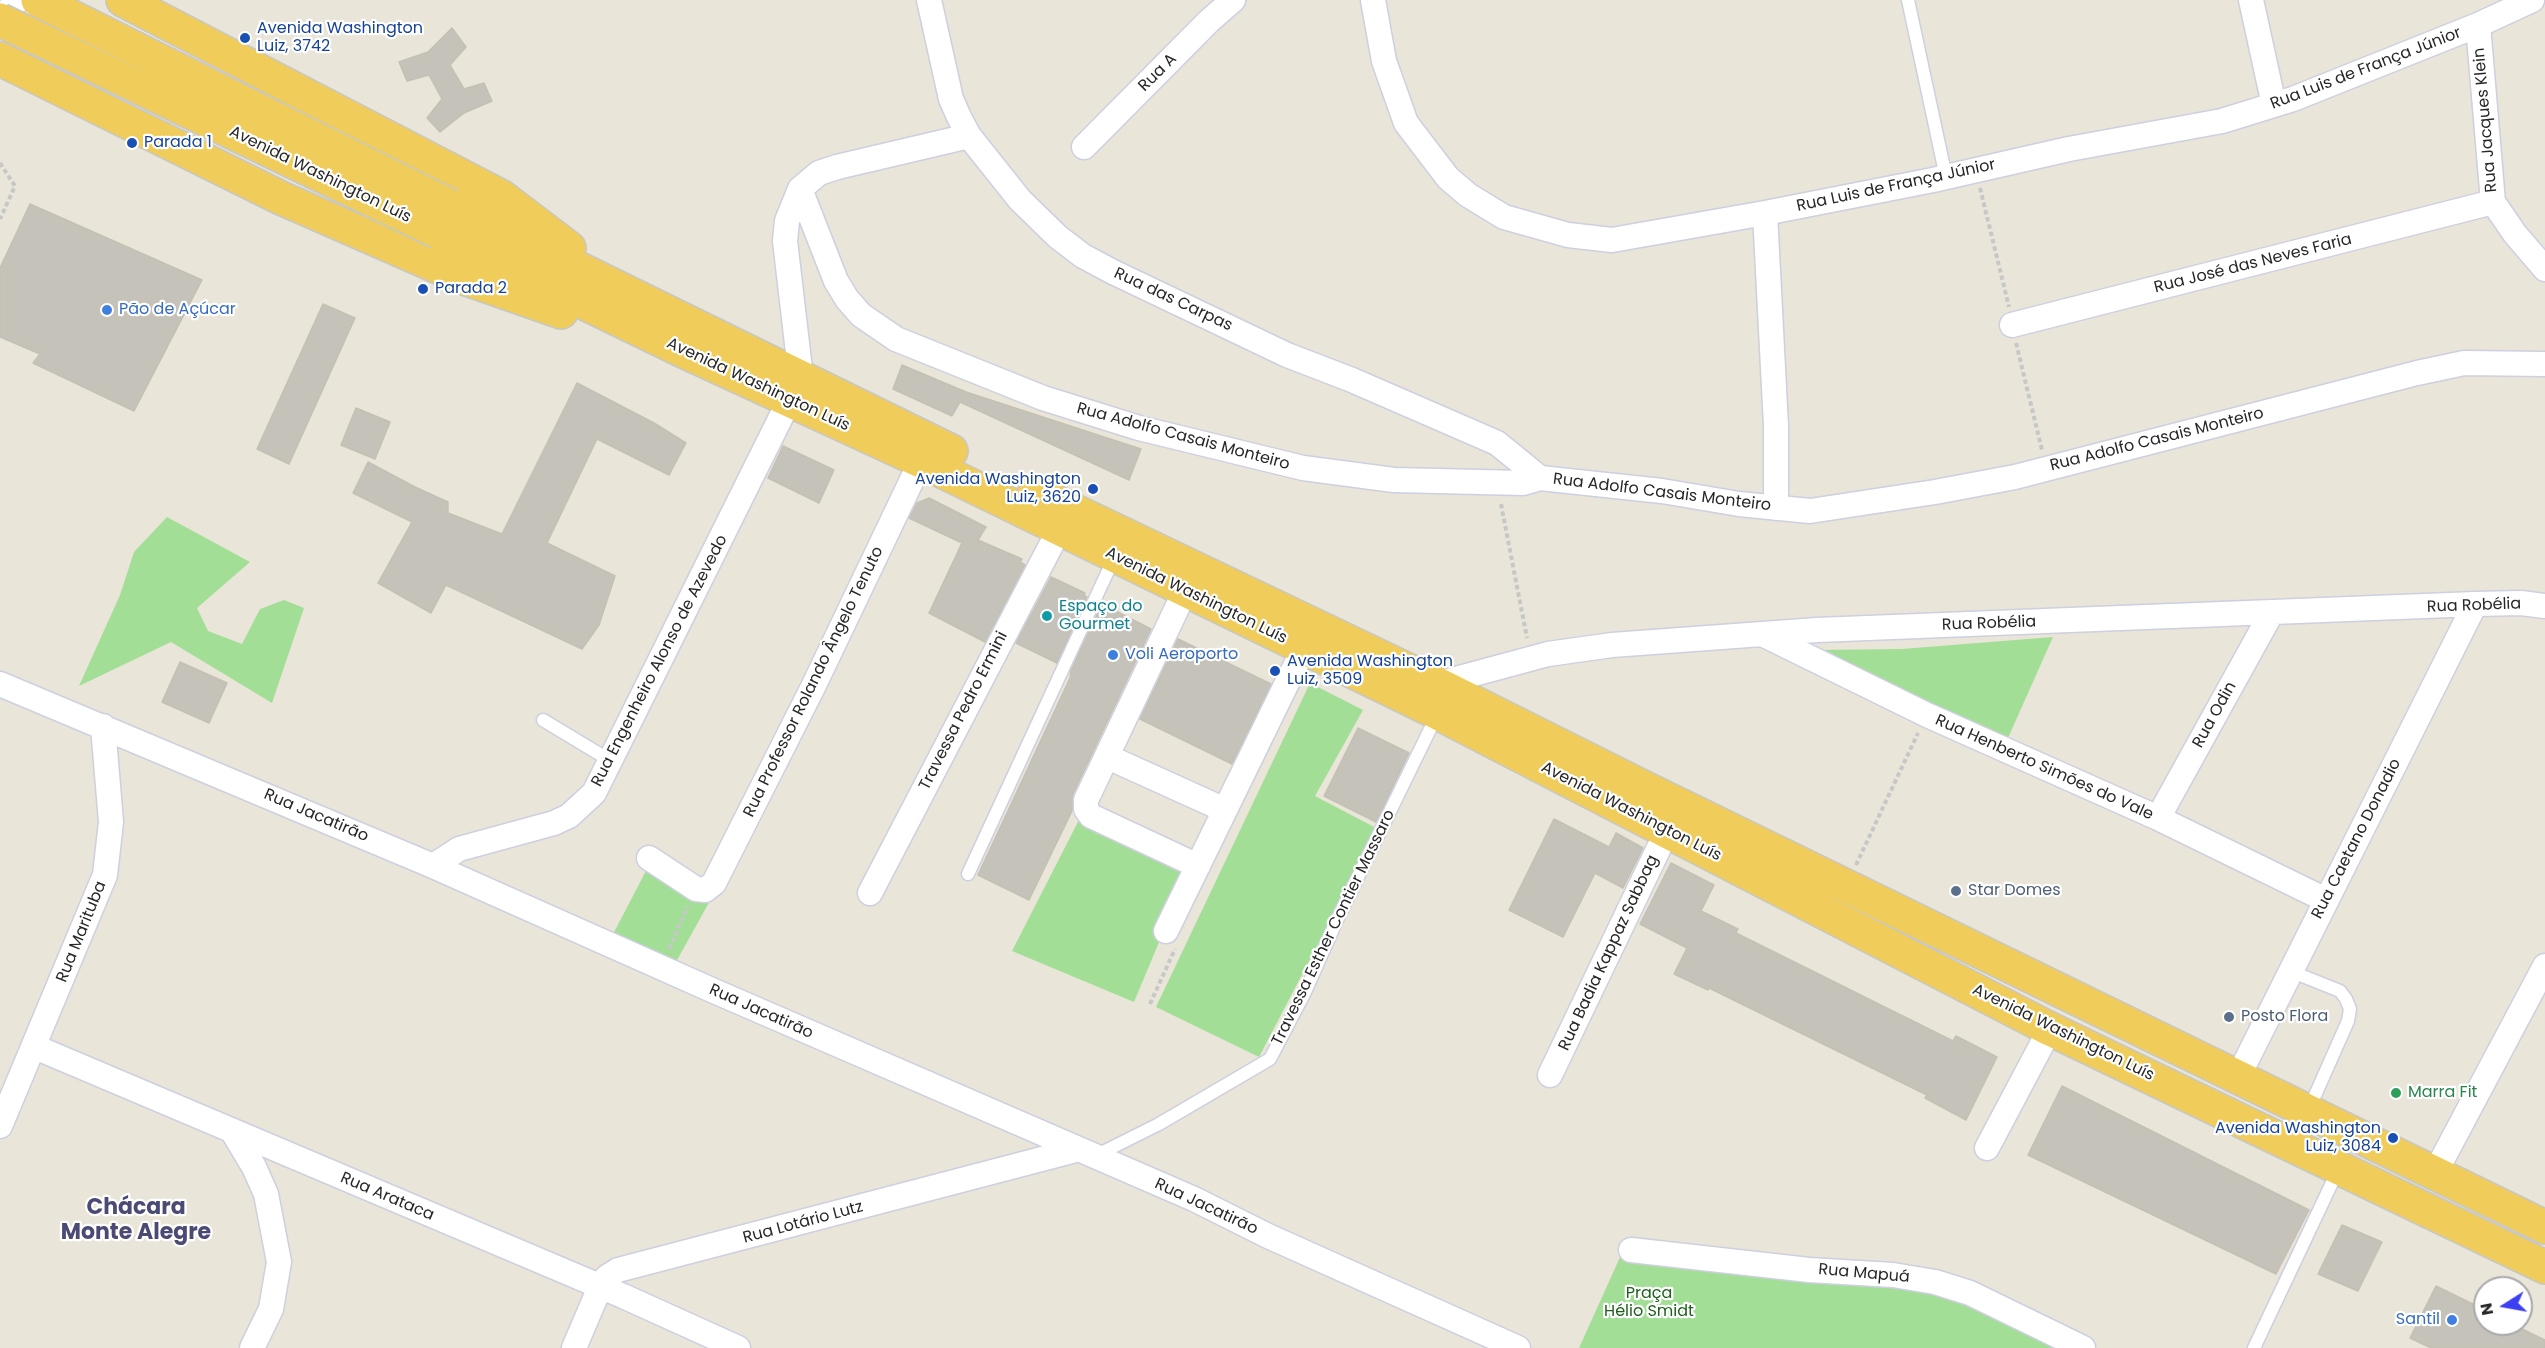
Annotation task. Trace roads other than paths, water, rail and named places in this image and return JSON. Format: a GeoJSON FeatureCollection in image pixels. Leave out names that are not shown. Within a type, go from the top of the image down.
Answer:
{"type":"FeatureCollection","features":[{"type":"Feature","properties":{"kind":"highway","name":"Avenida Washington Luís"},"geometry":{"type":"LineString","coordinates":[[38,0],[445,219],[681,350],[795,389],[1065,507],[1438,698],[1666,831],[2050,1029],[2340,1166],[2545,1267]]}},
{"type":"Feature","properties":{"kind":"highway"},"geometry":{"type":"LineString","coordinates":[[67,0],[51,17],[34,47],[14,66],[281,198],[461,277],[566,314],[681,350]]}},
{"type":"Feature","properties":{"kind":"highway"},"geometry":{"type":"LineString","coordinates":[[123,0],[502,196],[554,235],[604,279]]}},
{"type":"Feature","properties":{"kind":"highway","name":"Avenida Washington Luís"},"geometry":{"type":"LineString","coordinates":[[0,19],[445,219],[604,279],[921,461],[1059,530],[1304,648],[1438,698],[1645,788],[2308,1109],[2545,1227]]}},
{"type":"Feature","properties":{"kind":"street"},"geometry":{"type":"LineString","coordinates":[[0,19],[18,0]]}},
{"type":"Feature","properties":{"kind":"street","name":"Rua das Carpas"},"geometry":{"type":"LineString","coordinates":[[929,0],[951,99],[969,136],[1020,200],[1058,237],[1083,256],[1287,355],[1497,443],[1540,478]]}},
{"type":"Feature","properties":{"kind":"street","name":"Rua A"},"geometry":{"type":"LineString","coordinates":[[1084,147],[1209,21],[1233,0]]}},
{"type":"Feature","properties":{"kind":"street","name":"Rua Luis de França Júnior"},"geometry":{"type":"LineString","coordinates":[[1373,0],[1384,62],[1406,123],[1448,178],[1468,195],[1504,217],[1568,235],[1612,240],[1765,213],[1946,177],[2069,149],[2222,121],[2274,105],[2478,25],[2532,0]]}},
{"type":"Feature","properties":{"kind":"street"},"geometry":{"type":"LineString","coordinates":[[2251,0],[2274,105]]}},
{"type":"Feature","properties":{"kind":"street","name":"Rua Jacques Klein"},"geometry":{"type":"LineString","coordinates":[[2478,25],[2493,202],[2514,234],[2545,268]]}},
{"type":"Feature","properties":{"kind":"street"},"geometry":{"type":"LineString","coordinates":[[795,389],[785,241],[787,221],[800,189],[819,173],[837,167],[969,136]]}},
{"type":"Feature","properties":{"kind":"street","name":"Rua Adolfo Casais Monteiro"},"geometry":{"type":"LineString","coordinates":[[800,189],[832,272],[847,299],[861,315],[896,339],[1043,398],[1139,428],[1258,459],[1303,468],[1394,480],[1523,483],[1540,478],[1662,491],[1776,508],[1810,510],[1935,492],[2015,477],[2417,373],[2464,363],[2545,364]]}},
{"type":"Feature","properties":{"kind":"street","name":"Rua José das Neves Faria"},"geometry":{"type":"LineString","coordinates":[[2013,325],[2493,202]]}},
{"type":"Feature","properties":{"kind":"street"},"geometry":{"type":"LineString","coordinates":[[1765,213],[1776,426],[1776,508]]}},
{"type":"Feature","properties":{"kind":"street","name":"Rua Engenheiro Alonso de Azevedo"},"geometry":{"type":"LineString","coordinates":[[433,866],[459,849],[554,823],[568,816],[594,793],[612,761],[795,389]]}},
{"type":"Feature","properties":{"kind":"street","name":"Rua Professor Rolando Ângelo Tenuto"},"geometry":{"type":"LineString","coordinates":[[649,858],[696,889],[709,888],[733,849],[814,686],[921,461]]}},
{"type":"Feature","properties":{"kind":"street","name":"Travessa Pedro Ermini"},"geometry":{"type":"LineString","coordinates":[[870,893],[1059,530]]}},
{"type":"Feature","properties":{"kind":"street"},"geometry":{"type":"LineString","coordinates":[[1185,591],[1086,800],[1086,810],[1092,816],[1198,866]]}},
{"type":"Feature","properties":{"kind":"street","name":"Rua Robélia"},"geometry":{"type":"LineString","coordinates":[[1438,698],[1531,658],[1612,645],[1817,630],[2475,603],[2521,603],[2545,606]]}},
{"type":"Feature","properties":{"kind":"street","name":"Rua Caetano Donadio"},"geometry":{"type":"LineString","coordinates":[[2239,1076],[2475,603]]}},
{"type":"Feature","properties":{"kind":"street","name":"Rua Odin"},"geometry":{"type":"LineString","coordinates":[[2158,818],[2272,612]]}},
{"type":"Feature","properties":{"kind":"street","name":"Rua Henberto Simões do Vale"},"geometry":{"type":"LineString","coordinates":[[1762,634],[1927,715],[2158,818],[2326,900]]}},
{"type":"Feature","properties":{"kind":"street"},"geometry":{"type":"LineString","coordinates":[[1166,931],[1304,648]]}},
{"type":"Feature","properties":{"kind":"street","name":"Rua Jacatirão"},"geometry":{"type":"LineString","coordinates":[[0,684],[433,866],[660,968],[1194,1199],[1268,1236],[1518,1348]]}},
{"type":"Feature","properties":{"kind":"street","name":"Rua Marituba"},"geometry":{"type":"LineString","coordinates":[[0,1126],[35,1047],[105,875],[111,822],[103,726]]}},
{"type":"Feature","properties":{"kind":"street"},"geometry":{"type":"LineString","coordinates":[[1108,757],[1225,810]]}},
{"type":"Feature","properties":{"kind":"street","name":"Rua Badia Kappaz Sabbag"},"geometry":{"type":"LineString","coordinates":[[1550,1075],[1666,831]]}},
{"type":"Feature","properties":{"kind":"street"},"geometry":{"type":"LineString","coordinates":[[2435,1173],[2545,966]]}},
{"type":"Feature","properties":{"kind":"street"},"geometry":{"type":"LineString","coordinates":[[1987,1148],[2050,1029]]}},
{"type":"Feature","properties":{"kind":"street","name":"Rua Arataca"},"geometry":{"type":"LineString","coordinates":[[35,1047],[180,1107],[233,1132],[600,1287],[738,1348]]}},
{"type":"Feature","properties":{"kind":"street"},"geometry":{"type":"LineString","coordinates":[[233,1132],[254,1167],[266,1194],[279,1262],[271,1309],[252,1348]]}},
{"type":"Feature","properties":{"kind":"street","name":"Rua Lotário Lutz"},"geometry":{"type":"LineString","coordinates":[[574,1348],[600,1287],[607,1277],[618,1270],[1085,1153]]}},
{"type":"Feature","properties":{"kind":"street","name":"Rua Mapuá"},"geometry":{"type":"LineString","coordinates":[[1631,1251],[1809,1270],[1893,1275],[1935,1282],[1970,1293],[2083,1348]]}},
{"type":"Feature","properties":{"kind":"lane"},"geometry":{"type":"LineString","coordinates":[[1908,0],[1946,177]]}},
{"type":"Feature","properties":{"kind":"lane"},"geometry":{"type":"LineString","coordinates":[[968,874],[1115,557]]}},
{"type":"Feature","properties":{"kind":"lane","name":"Travessa Esther Contier Massaro"},"geometry":{"type":"LineString","coordinates":[[1085,1153],[1159,1124],[1270,1059],[1305,992],[1438,698]]}},
{"type":"Feature","properties":{"kind":"lane"},"geometry":{"type":"LineString","coordinates":[[543,720],[612,761]]}},
{"type":"Feature","properties":{"kind":"lane"},"geometry":{"type":"LineString","coordinates":[[2290,971],[2340,991],[2350,1009],[2349,1021],[2308,1109]]}},
{"type":"Feature","properties":{"kind":"lane"},"geometry":{"type":"LineString","coordinates":[[2254,1348],[2340,1166]]}},
{"type":"Feature","properties":{"kind":"place","name":"Avenida Washington Luiz, 3742"},"geometry":{"type":"Point","coordinates":[245,38]}},
{"type":"Feature","properties":{"kind":"place","name":"Parada 1"},"geometry":{"type":"Point","coordinates":[132,143]}},
{"type":"Feature","properties":{"kind":"place","name":"Parada 2"},"geometry":{"type":"Point","coordinates":[423,289]}},
{"type":"Feature","properties":{"kind":"place","name":"Pão de Açúcar"},"geometry":{"type":"Point","coordinates":[107,310]}},
{"type":"Feature","properties":{"kind":"place","name":"Avenida Washington Luiz, 3620"},"geometry":{"type":"Point","coordinates":[1093,489]}},
{"type":"Feature","properties":{"kind":"place","name":"Espaço do Gourmet"},"geometry":{"type":"Point","coordinates":[1047,616]}},
{"type":"Feature","properties":{"kind":"place","name":"Voli Aeroporto"},"geometry":{"type":"Point","coordinates":[1113,655]}},
{"type":"Feature","properties":{"kind":"place","name":"Avenida Washington Luiz, 3509"},"geometry":{"type":"Point","coordinates":[1275,671]}},
{"type":"Feature","properties":{"kind":"place","name":"Star Domes"},"geometry":{"type":"Point","coordinates":[1956,891]}},
{"type":"Feature","properties":{"kind":"place","name":"Posto Flora"},"geometry":{"type":"Point","coordinates":[2229,1017]}},
{"type":"Feature","properties":{"kind":"place","name":"Marra Fit"},"geometry":{"type":"Point","coordinates":[2396,1093]}},
{"type":"Feature","properties":{"kind":"place","name":"Avenida Washington Luiz, 3084"},"geometry":{"type":"Point","coordinates":[2393,1138]}},
{"type":"Feature","properties":{"kind":"place","name":"Santil"},"geometry":{"type":"Point","coordinates":[2452,1320]}},
{"type":"Feature","properties":{"kind":"district","name":"Chácara Monte Alegre"},"geometry":{"type":"Point","coordinates":[136,1220]}},
{"type":"Feature","properties":{"kind":"park label","name":"Praça Hélio Smidt"},"geometry":{"type":"Point","coordinates":[1649,1303]}}]}
